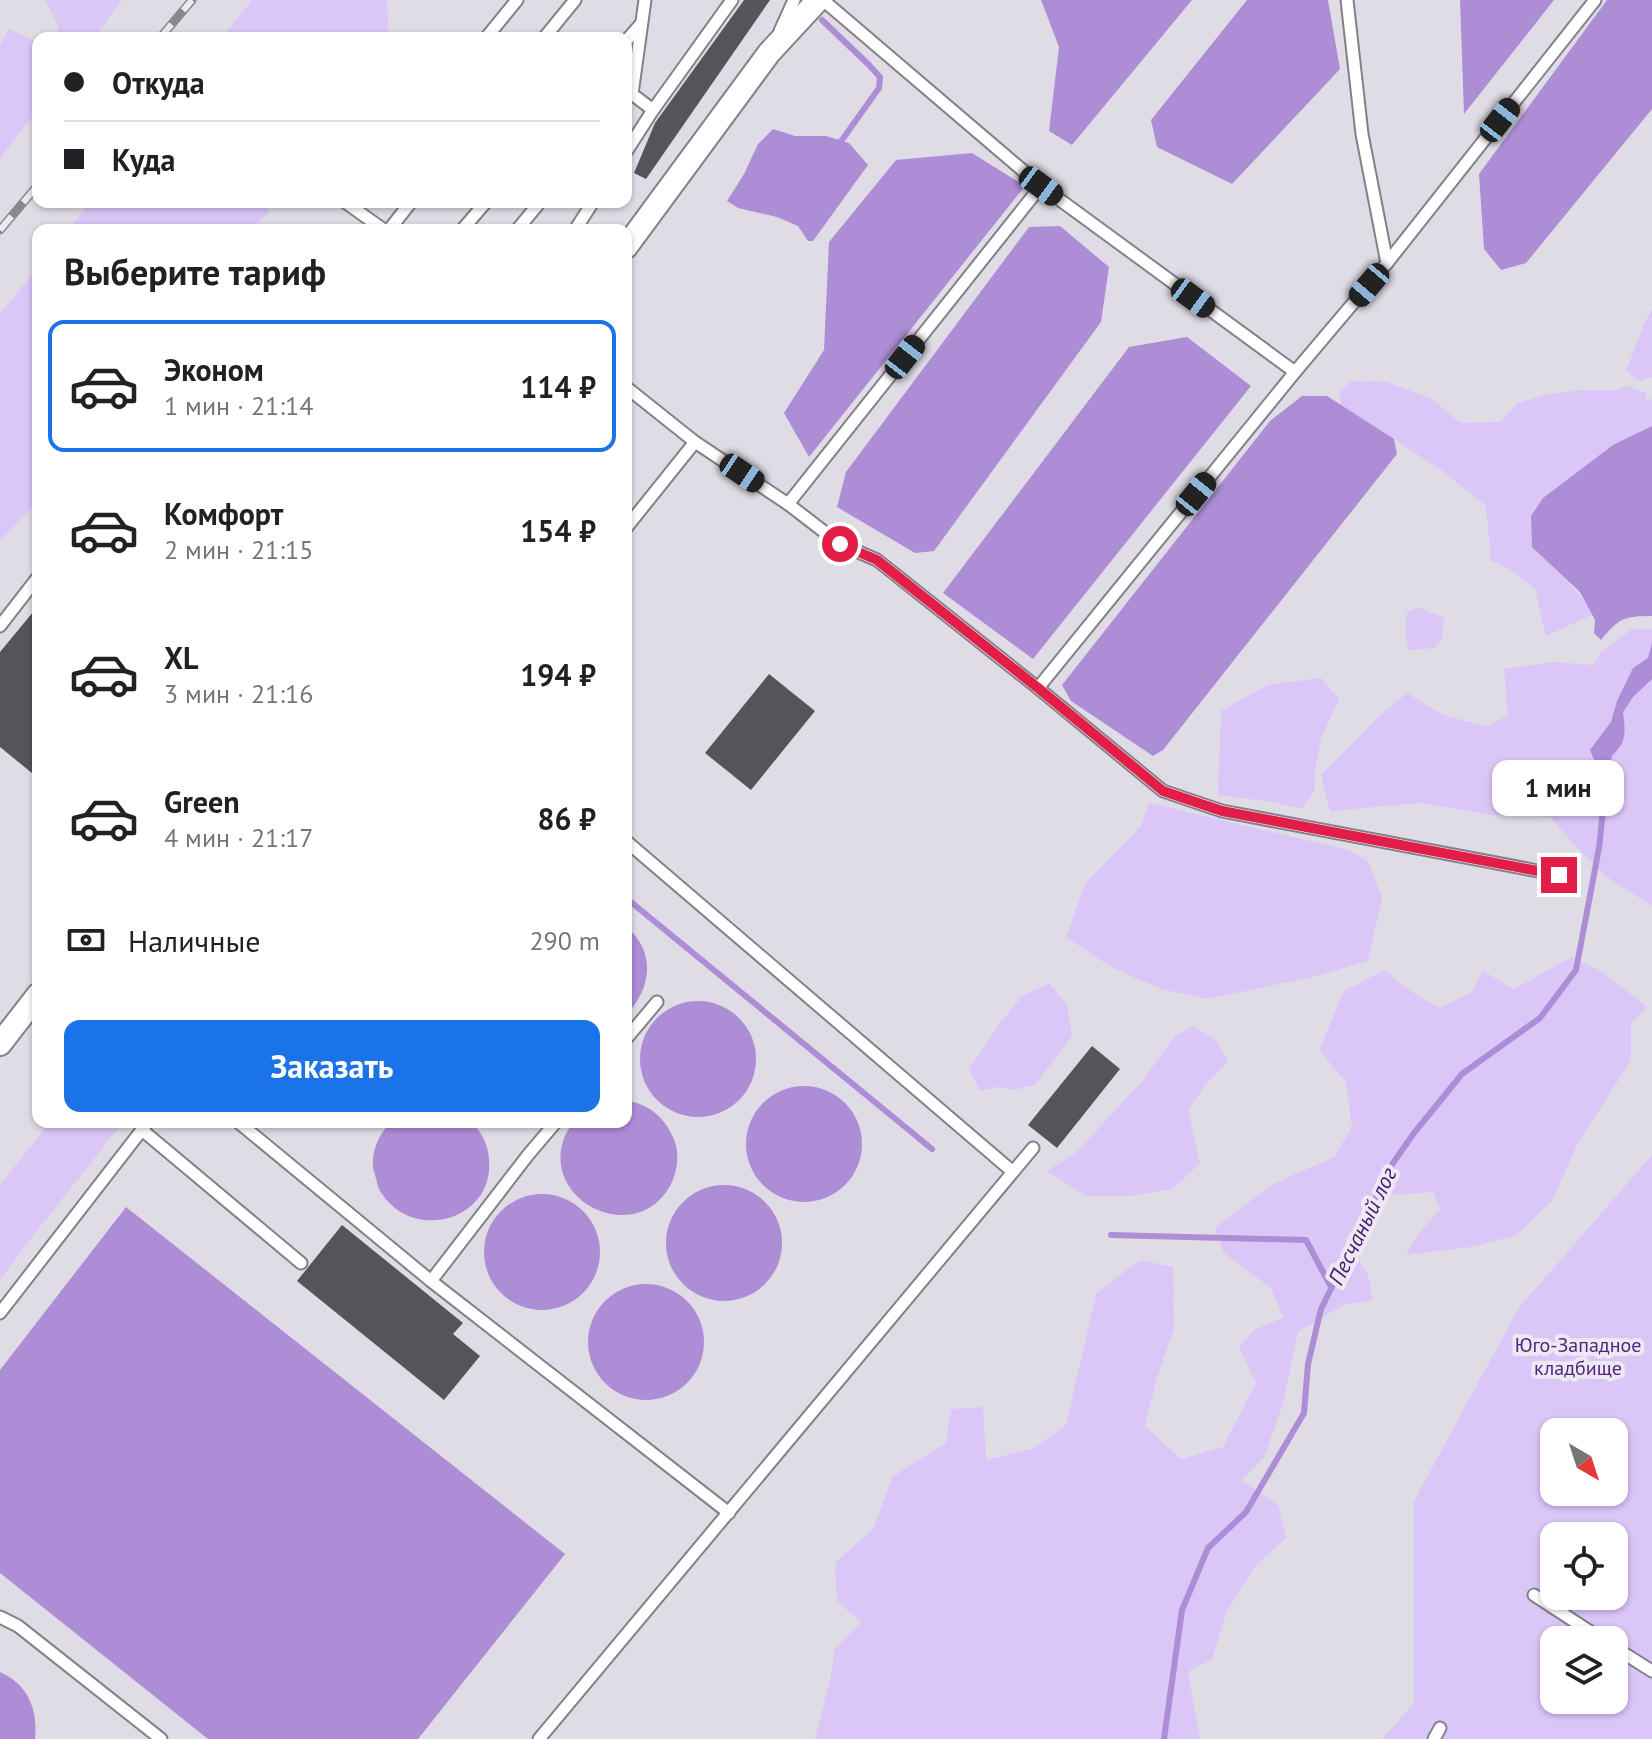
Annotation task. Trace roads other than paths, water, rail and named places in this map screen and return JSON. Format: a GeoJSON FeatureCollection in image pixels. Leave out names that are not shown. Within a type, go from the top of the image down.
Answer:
{"type":"FeatureCollection","features":[{"type":"Feature","properties":{"kind":"street"},"geometry":{"type":"LineString","coordinates":[[632,239],[769,53],[821,0]]}},
{"type":"Feature","properties":{"kind":"street"},"geometry":{"type":"LineString","coordinates":[[0,1044],[32,1003]]}},
{"type":"Feature","properties":{"kind":"lane"},"geometry":{"type":"LineString","coordinates":[[491,32],[517,0]]}},
{"type":"Feature","properties":{"kind":"lane"},"geometry":{"type":"LineString","coordinates":[[549,32],[575,0]]}},
{"type":"Feature","properties":{"kind":"lane"},"geometry":{"type":"LineString","coordinates":[[632,78],[645,0]]}},
{"type":"Feature","properties":{"kind":"lane"},"geometry":{"type":"LineString","coordinates":[[632,143],[732,0]]}},
{"type":"Feature","properties":{"kind":"lane"},"geometry":{"type":"LineString","coordinates":[[769,53],[794,0]]}},
{"type":"Feature","properties":{"kind":"lane"},"geometry":{"type":"LineString","coordinates":[[821,0],[1041,186],[1295,372]]}},
{"type":"Feature","properties":{"kind":"lane"},"geometry":{"type":"LineString","coordinates":[[1347,0],[1362,134],[1387,263]]}},
{"type":"Feature","properties":{"kind":"lane"},"geometry":{"type":"LineString","coordinates":[[1038,688],[1387,263],[1595,0]]}},
{"type":"Feature","properties":{"kind":"lane"},"geometry":{"type":"LineString","coordinates":[[632,34],[641,23]]}},
{"type":"Feature","properties":{"kind":"lane"},"geometry":{"type":"LineString","coordinates":[[632,99],[653,110]]}},
{"type":"Feature","properties":{"kind":"lane"},"geometry":{"type":"LineString","coordinates":[[788,504],[1041,186]]}},
{"type":"Feature","properties":{"kind":"lane"},"geometry":{"type":"LineString","coordinates":[[355,208],[378,224]]}},
{"type":"Feature","properties":{"kind":"lane"},"geometry":{"type":"LineString","coordinates":[[392,224],[406,208]]}},
{"type":"Feature","properties":{"kind":"lane"},"geometry":{"type":"LineString","coordinates":[[467,224],[481,208]]}},
{"type":"Feature","properties":{"kind":"lane"},"geometry":{"type":"LineString","coordinates":[[522,224],[535,208]]}},
{"type":"Feature","properties":{"kind":"lane"},"geometry":{"type":"LineString","coordinates":[[632,392],[695,442],[788,504],[840,544],[877,560],[1163,791],[1222,811],[1559,875]]}},
{"type":"Feature","properties":{"kind":"lane"},"geometry":{"type":"LineString","coordinates":[[632,521],[695,442]]}},
{"type":"Feature","properties":{"kind":"lane"},"geometry":{"type":"LineString","coordinates":[[0,626],[32,585]]}},
{"type":"Feature","properties":{"kind":"lane"},"geometry":{"type":"LineString","coordinates":[[632,846],[1013,1172]]}},
{"type":"Feature","properties":{"kind":"lane"},"geometry":{"type":"LineString","coordinates":[[632,1032],[657,1002]]}},
{"type":"Feature","properties":{"kind":"lane"},"geometry":{"type":"LineString","coordinates":[[0,1313],[143,1128]]}},
{"type":"Feature","properties":{"kind":"lane"},"geometry":{"type":"LineString","coordinates":[[147,1128],[301,1263]]}},
{"type":"Feature","properties":{"kind":"lane"},"geometry":{"type":"LineString","coordinates":[[245,1128],[431,1281],[729,1513]]}},
{"type":"Feature","properties":{"kind":"lane"},"geometry":{"type":"LineString","coordinates":[[431,1281],[551,1128]]}},
{"type":"Feature","properties":{"kind":"lane"},"geometry":{"type":"LineString","coordinates":[[539,1739],[1033,1148]]}},
{"type":"Feature","properties":{"kind":"lane"},"geometry":{"type":"LineString","coordinates":[[1534,1595],[1582,1626]]}},
{"type":"Feature","properties":{"kind":"lane"},"geometry":{"type":"LineString","coordinates":[[0,1617],[18,1626],[161,1739]]}},
{"type":"Feature","properties":{"kind":"lane"},"geometry":{"type":"LineString","coordinates":[[1628,1656],[1652,1671]]}},
{"type":"Feature","properties":{"kind":"waterway"},"geometry":{"type":"LineString","coordinates":[[822,20],[880,77],[879,88],[837,147]]}},
{"type":"Feature","properties":{"kind":"waterway","name":"Песчаный лог"},"geometry":{"type":"LineString","coordinates":[[1164,1739],[1182,1610],[1208,1548],[1246,1512],[1304,1413],[1308,1364],[1321,1309],[1393,1163],[1462,1074],[1540,1018],[1576,970],[1599,848],[1609,754]]}},
{"type":"Feature","properties":{"kind":"waterway"},"geometry":{"type":"LineString","coordinates":[[632,903],[932,1149]]}},
{"type":"Feature","properties":{"kind":"waterway"},"geometry":{"type":"LineString","coordinates":[[1111,1235],[1306,1240],[1331,1287]]}},
{"type":"Feature","properties":{"kind":"railway"},"geometry":{"type":"LineString","coordinates":[[165,32],[192,0]]}},
{"type":"Feature","properties":{"kind":"railway"},"geometry":{"type":"LineString","coordinates":[[0,230],[32,192]]}},
{"type":"Feature","properties":{"kind":"park label","name":"Юго-Западное кладбище"},"geometry":{"type":"Point","coordinates":[1578,1356]}}]}
